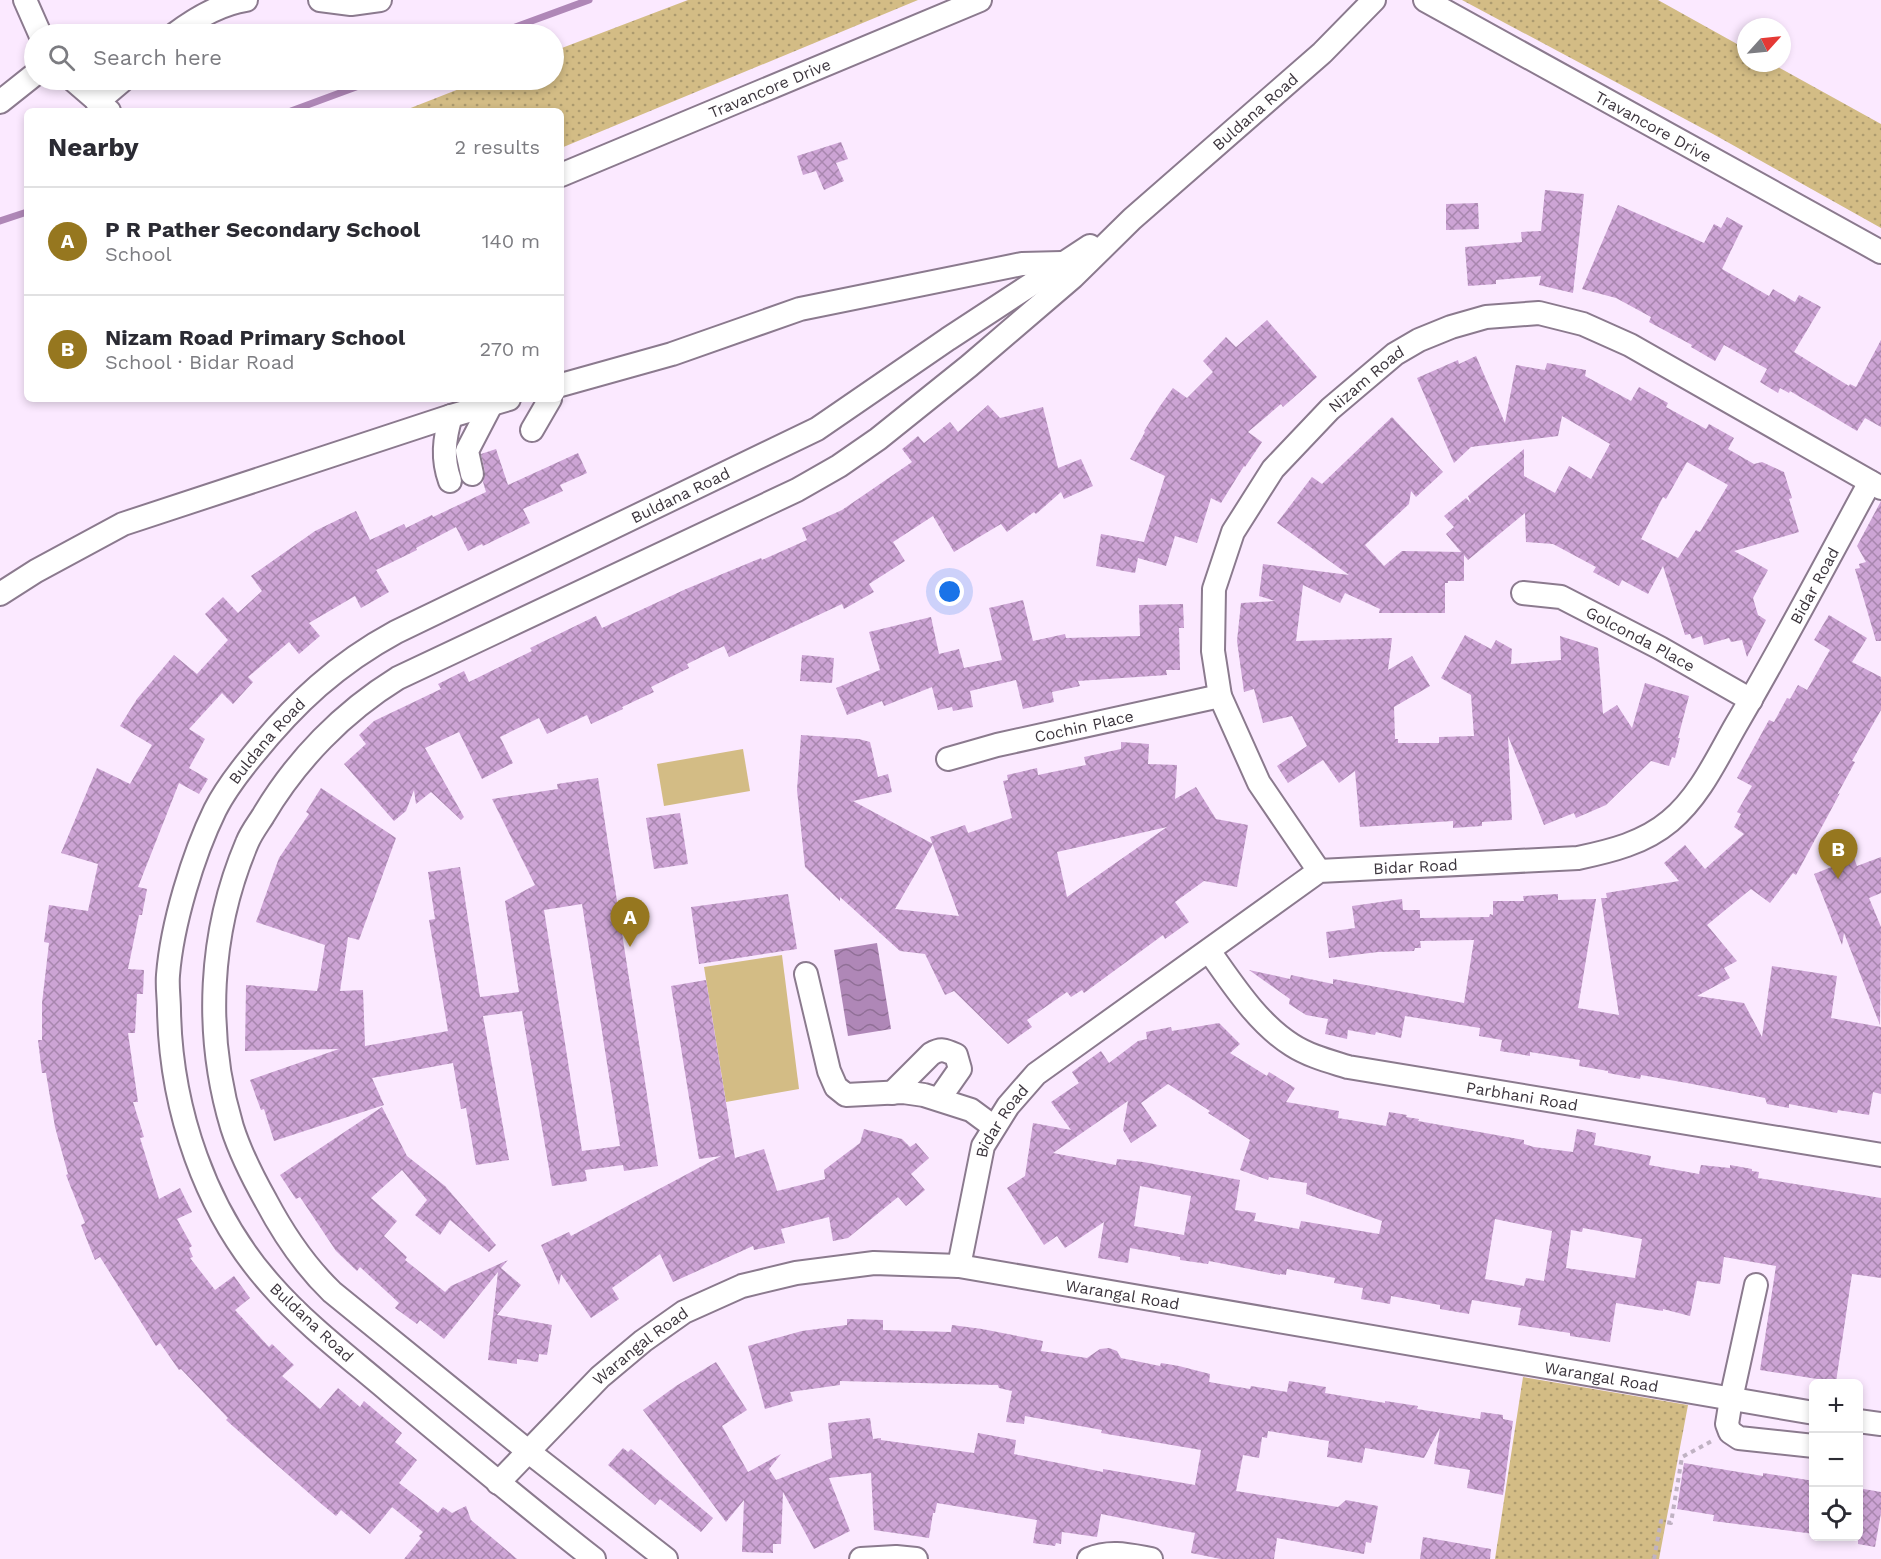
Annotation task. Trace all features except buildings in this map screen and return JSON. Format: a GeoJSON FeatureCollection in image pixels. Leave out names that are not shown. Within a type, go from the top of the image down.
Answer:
{"type":"FeatureCollection","features":[{"type":"Feature","properties":{"kind":"street"},"geometry":{"type":"LineString","coordinates":[[25,0],[36,24]]}},
{"type":"Feature","properties":{"kind":"street"},"geometry":{"type":"LineString","coordinates":[[188,24],[216,9],[246,0]]}},
{"type":"Feature","properties":{"kind":"street"},"geometry":{"type":"LineString","coordinates":[[320,0],[351,4],[380,0]]}},
{"type":"Feature","properties":{"kind":"street","name":"Travancore Drive"},"geometry":{"type":"LineString","coordinates":[[564,174],[980,0]]}},
{"type":"Feature","properties":{"kind":"street","name":"Buldana Road"},"geometry":{"type":"LineString","coordinates":[[666,1559],[528,1452],[332,1292],[314,1275],[284,1235],[256,1182],[232,1128],[219,1069],[213,1012],[218,948],[227,897],[248,841],[272,800],[302,761],[341,720],[370,695],[398,678],[797,490],[839,466],[878,439],[978,359],[1073,277],[1132,219],[1322,53],[1374,0]]}},
{"type":"Feature","properties":{"kind":"street","name":"Travancore Drive"},"geometry":{"type":"LineString","coordinates":[[1425,0],[1881,252]]}},
{"type":"Feature","properties":{"kind":"street"},"geometry":{"type":"LineString","coordinates":[[0,102],[24,83]]}},
{"type":"Feature","properties":{"kind":"street"},"geometry":{"type":"LineString","coordinates":[[85,90],[103,106],[115,90]]}},
{"type":"Feature","properties":{"kind":"street","name":"Buldana Road"},"geometry":{"type":"LineString","coordinates":[[594,1559],[498,1483],[307,1322],[270,1284],[239,1242],[209,1190],[188,1131],[174,1076],[169,1031],[168,975],[178,918],[193,863],[216,808],[248,761],[301,701],[343,664],[396,632],[817,429],[948,339],[1132,219]]}},
{"type":"Feature","properties":{"kind":"street"},"geometry":{"type":"LineString","coordinates":[[564,384],[672,354],[801,309],[1022,264],[1064,263]]}},
{"type":"Feature","properties":{"kind":"street","name":"Nizam Road"},"geometry":{"type":"LineString","coordinates":[[1319,871],[1259,783],[1220,696],[1213,651],[1214,589],[1233,532],[1273,469],[1322,417],[1395,354],[1419,340],[1451,327],[1486,317],[1539,313],[1583,324],[1630,345],[1875,485]]}},
{"type":"Feature","properties":{"kind":"street"},"geometry":{"type":"LineString","coordinates":[[0,594],[36,571],[123,524],[497,402]]}},
{"type":"Feature","properties":{"kind":"street"},"geometry":{"type":"LineString","coordinates":[[472,474],[467,451],[499,402]]}},
{"type":"Feature","properties":{"kind":"street"},"geometry":{"type":"LineString","coordinates":[[532,430],[548,402]]}},
{"type":"Feature","properties":{"kind":"street"},"geometry":{"type":"LineString","coordinates":[[450,481],[444,465],[446,432],[451,416]]}},
{"type":"Feature","properties":{"kind":"street","name":"Bidar Road"},"geometry":{"type":"LineString","coordinates":[[959,1266],[983,1146],[1008,1106],[1036,1074],[1319,871],[1578,858],[1613,850],[1647,837],[1669,822],[1689,803],[1875,485]]}},
{"type":"Feature","properties":{"kind":"street","name":"Golconda Place"},"geometry":{"type":"LineString","coordinates":[[1523,593],[1561,597],[1660,648],[1751,700]]}},
{"type":"Feature","properties":{"kind":"street","name":"Cochin Place"},"geometry":{"type":"LineString","coordinates":[[948,759],[997,745],[1220,696]]}},
{"type":"Feature","properties":{"kind":"street","name":"Parbhani Road"},"geometry":{"type":"LineString","coordinates":[[1209,951],[1243,998],[1267,1024],[1291,1045],[1317,1058],[1348,1067],[1881,1155]]}},
{"type":"Feature","properties":{"kind":"street"},"geometry":{"type":"LineString","coordinates":[[806,974],[829,1071],[836,1087],[846,1095],[892,1093],[924,1095],[971,1110],[994,1127]]}},
{"type":"Feature","properties":{"kind":"street"},"geometry":{"type":"LineString","coordinates":[[892,1093],[931,1054],[944,1049],[956,1055],[960,1069],[939,1099]]}},
{"type":"Feature","properties":{"kind":"street","name":"Warangal Road"},"geometry":{"type":"LineString","coordinates":[[498,1483],[600,1377],[643,1341],[684,1312],[742,1286],[796,1273],[874,1263],[959,1266],[1809,1412]]}},
{"type":"Feature","properties":{"kind":"street"},"geometry":{"type":"LineString","coordinates":[[1756,1285],[1727,1424],[1730,1432],[1739,1438],[1809,1445]]}},
{"type":"Feature","properties":{"kind":"street"},"geometry":{"type":"LineString","coordinates":[[1863,1421],[1881,1424]]}},
{"type":"Feature","properties":{"kind":"street"},"geometry":{"type":"LineString","coordinates":[[1089,1559],[1102,1554],[1117,1553],[1151,1559]]}},
{"type":"Feature","properties":{"kind":"street"},"geometry":{"type":"LineString","coordinates":[[861,1559],[896,1557],[916,1559]]}},
{"type":"Feature","properties":{"kind":"path"},"geometry":{"type":"LineString","coordinates":[[1654,1559],[1661,1521],[1671,1523],[1682,1457],[1730,1432]]}},
{"type":"Feature","properties":{"kind":"shaded area"},"geometry":{"type":"Polygon","coordinates":[[[688,0],[918,0],[564,147],[564,108],[411,108],[457,90],[564,90],[564,47],[688,0]]]}},
{"type":"Feature","properties":{"kind":"shaded area"},"geometry":{"type":"Polygon","coordinates":[[[1462,0],[1658,0],[1737,44],[1737,72],[1787,72],[1881,124],[1881,228],[1713,134],[1462,0]]]}},
{"type":"Feature","properties":{"kind":"shaded area"},"geometry":{"type":"Polygon","coordinates":[[[743,749],[750,791],[664,806],[657,764],[743,749]]]}},
{"type":"Feature","properties":{"kind":"shaded area"},"geometry":{"type":"Polygon","coordinates":[[[782,955],[799,1089],[726,1102],[704,967],[782,955]]]}},
{"type":"Feature","properties":{"kind":"shaded area"},"geometry":{"type":"Polygon","coordinates":[[[1523,1377],[1688,1405],[1659,1559],[1495,1559],[1523,1377]]]}},
{"type":"Feature","properties":{"kind":"water"},"geometry":{"type":"Polygon","coordinates":[[[877,943],[891,1029],[848,1036],[834,950],[877,943]]]}},
{"type":"Feature","properties":{"kind":"waterway"},"geometry":{"type":"LineString","coordinates":[[523,24],[589,0]]}},
{"type":"Feature","properties":{"kind":"waterway"},"geometry":{"type":"LineString","coordinates":[[299,108],[348,90]]}},
{"type":"Feature","properties":{"kind":"waterway"},"geometry":{"type":"LineString","coordinates":[[0,221],[24,213]]}},
{"type":"Feature","properties":{"kind":"place","name":"Nizam Road Primary School"},"geometry":{"type":"Point","coordinates":[1838,879]}},
{"type":"Feature","properties":{"kind":"place","name":"P R Pather Secondary School"},"geometry":{"type":"Point","coordinates":[630,947]}}]}
